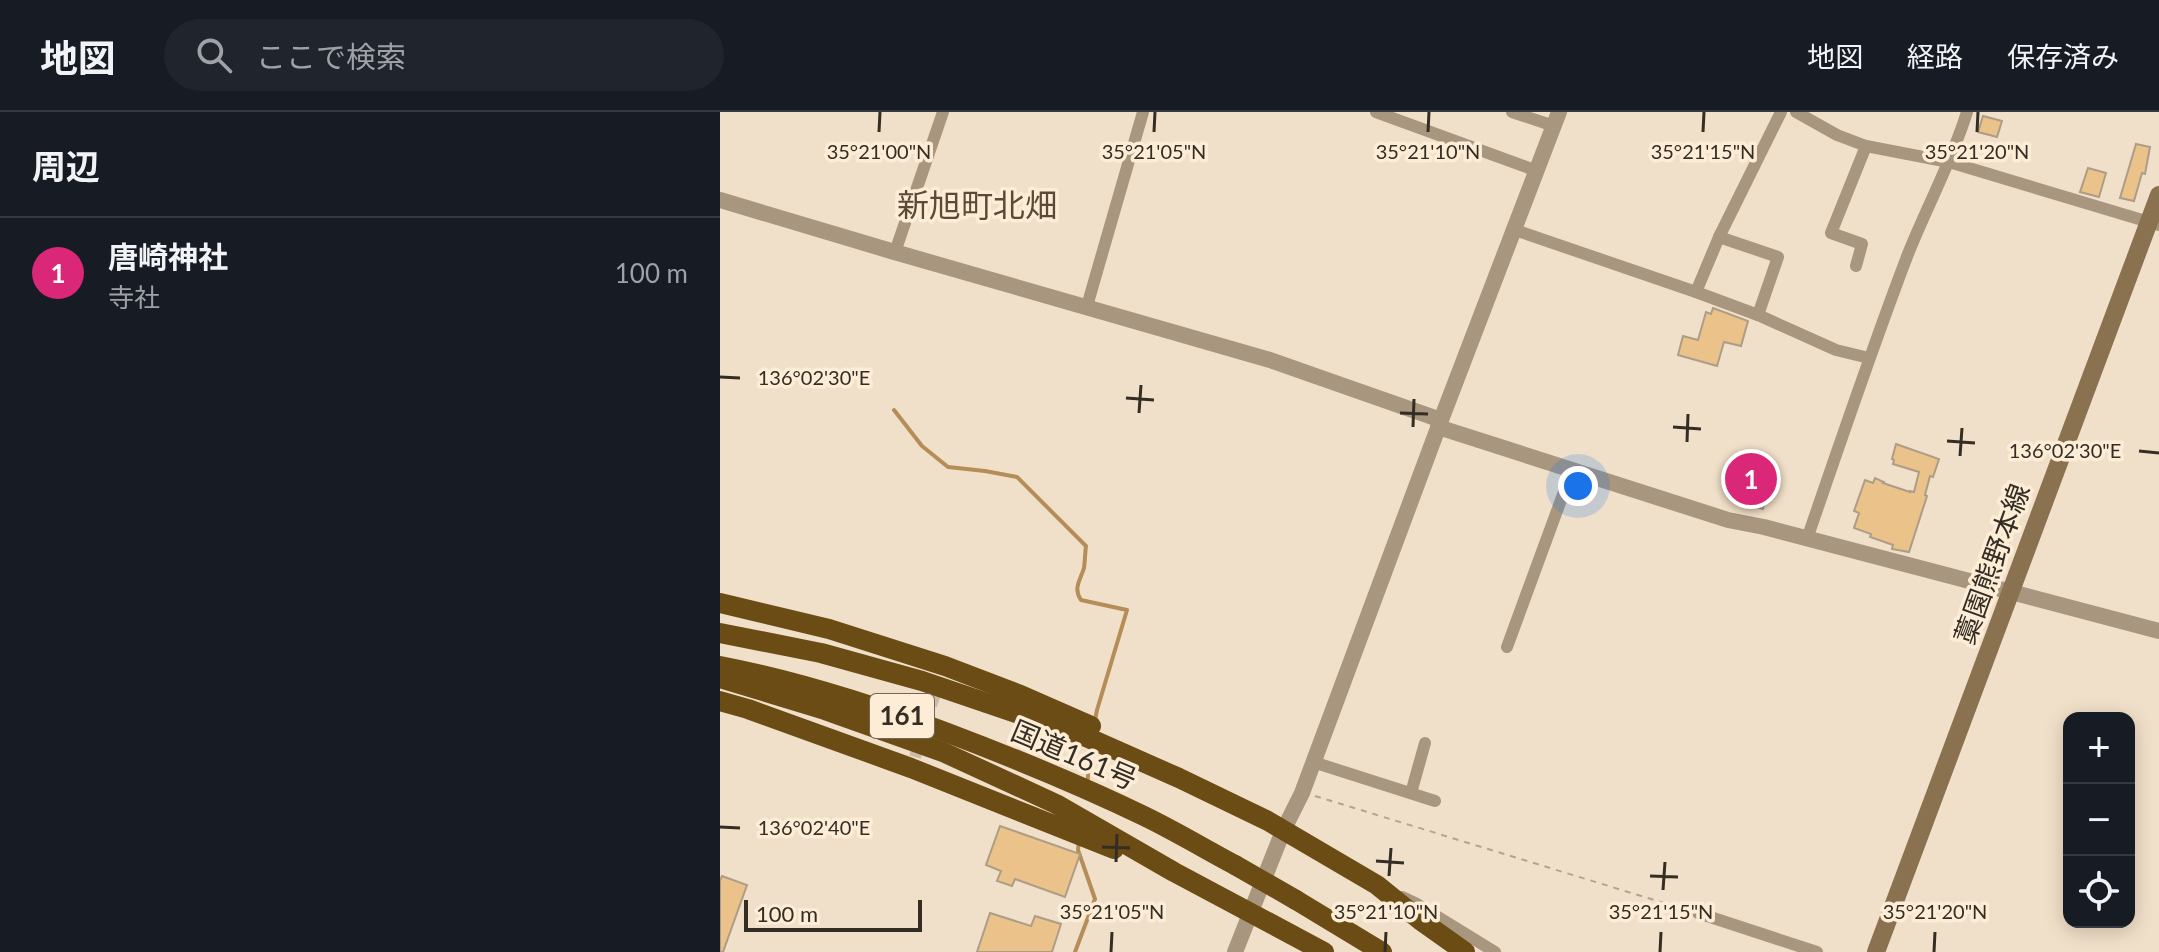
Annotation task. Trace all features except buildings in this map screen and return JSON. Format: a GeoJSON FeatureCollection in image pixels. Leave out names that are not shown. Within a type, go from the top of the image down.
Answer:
{"type":"FeatureCollection","features":[{"type":"Feature","properties":{"kind":"highway"},"geometry":{"type":"LineString","coordinates":[[720,603],[829,629],[942,675],[1018,694],[1092,733]]}},
{"type":"Feature","properties":{"kind":"highway"},"geometry":{"type":"LineString","coordinates":[[720,633],[821,653],[922,681],[1092,733],[1174,763],[1179,778],[1268,821],[1377,885],[1465,952]]}},
{"type":"Feature","properties":{"kind":"highway","name":"国道161号"},"geometry":{"type":"LineString","coordinates":[[720,666],[762,674],[887,710],[1085,789],[1235,865],[1382,952]]}},
{"type":"Feature","properties":{"kind":"highway"},"geometry":{"type":"LineString","coordinates":[[720,678],[825,710],[943,752],[1056,804],[1081,827]]}},
{"type":"Feature","properties":{"kind":"highway"},"geometry":{"type":"LineString","coordinates":[[720,701],[913,762],[1081,827],[1174,872],[1324,952]]}},
{"type":"Feature","properties":{"kind":"main road","name":"藁園熊野本線"},"geometry":{"type":"LineString","coordinates":[[1876,952],[2154,223],[2159,195]]}},
{"type":"Feature","properties":{"kind":"street"},"geometry":{"type":"LineString","coordinates":[[895,252],[943,112]]}},
{"type":"Feature","properties":{"kind":"street"},"geometry":{"type":"LineString","coordinates":[[1087,306],[1143,112]]}},
{"type":"Feature","properties":{"kind":"street"},"geometry":{"type":"LineString","coordinates":[[1376,112],[1537,171]]}},
{"type":"Feature","properties":{"kind":"street"},"geometry":{"type":"LineString","coordinates":[[1235,952],[1283,831],[1302,793],[1557,119],[1512,112]]}},
{"type":"Feature","properties":{"kind":"street"},"geometry":{"type":"LineString","coordinates":[[1696,292],[1719,237],[1781,112]]}},
{"type":"Feature","properties":{"kind":"street"},"geometry":{"type":"LineString","coordinates":[[1796,112],[1837,135],[1866,146],[1949,162],[2154,223]]}},
{"type":"Feature","properties":{"kind":"street"},"geometry":{"type":"LineString","coordinates":[[1807,539],[1869,358],[1967,112]]}},
{"type":"Feature","properties":{"kind":"street"},"geometry":{"type":"LineString","coordinates":[[1856,266],[1862,244],[1831,233],[1866,146]]}},
{"type":"Feature","properties":{"kind":"street"},"geometry":{"type":"LineString","coordinates":[[720,200],[1270,360],[1440,424],[1728,520],[2159,631]]}},
{"type":"Feature","properties":{"kind":"street"},"geometry":{"type":"LineString","coordinates":[[1515,230],[1758,315],[1836,350],[1869,358]]}},
{"type":"Feature","properties":{"kind":"street"},"geometry":{"type":"LineString","coordinates":[[1719,237],[1778,257],[1758,315]]}},
{"type":"Feature","properties":{"kind":"street"},"geometry":{"type":"LineString","coordinates":[[1507,647],[1572,470]]}},
{"type":"Feature","properties":{"kind":"street"},"geometry":{"type":"LineString","coordinates":[[1411,793],[1425,743]]}},
{"type":"Feature","properties":{"kind":"street"},"geometry":{"type":"LineString","coordinates":[[1313,762],[1435,801]]}},
{"type":"Feature","properties":{"kind":"street"},"geometry":{"type":"LineString","coordinates":[[1377,885],[1417,904],[1495,952]]}},
{"type":"Feature","properties":{"kind":"street"},"geometry":{"type":"LineString","coordinates":[[1698,913],[1817,952]]}},
{"type":"Feature","properties":{"kind":"path"},"geometry":{"type":"LineString","coordinates":[[1302,793],[1698,913]]}},
{"type":"Feature","properties":{"kind":"waterway"},"geometry":{"type":"LineString","coordinates":[[894,410],[922,446],[948,467],[1017,477],[1086,546],[1084,568],[1077,588],[1081,600],[1127,610],[1095,720]]}},
{"type":"Feature","properties":{"kind":"waterway"},"geometry":{"type":"LineString","coordinates":[[1087,784],[1092,745]]}},
{"type":"Feature","properties":{"kind":"waterway"},"geometry":{"type":"LineString","coordinates":[[1075,952],[1095,899],[1078,850],[1079,840]]}},
{"type":"Feature","properties":{"kind":"tunnel"},"geometry":{"type":"LineString","coordinates":[[915,757],[938,684]]}},
{"type":"Feature","properties":{"kind":"place","name":"唐崎神社"},"geometry":{"type":"Point","coordinates":[1751,479]}},
{"type":"Feature","properties":{"kind":"district","name":"新旭町北畑"},"geometry":{"type":"Point","coordinates":[977,206]}}]}
